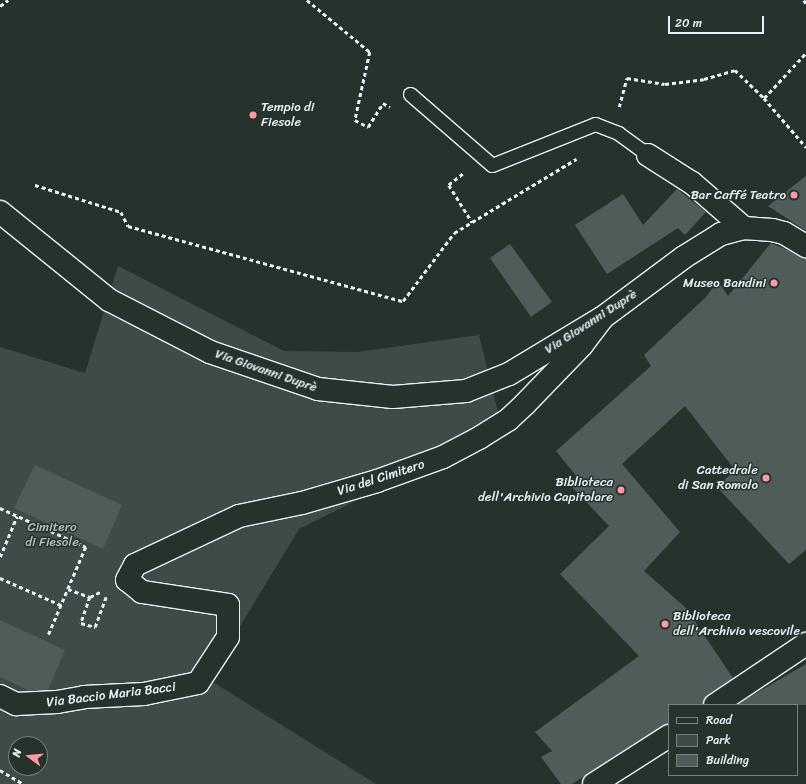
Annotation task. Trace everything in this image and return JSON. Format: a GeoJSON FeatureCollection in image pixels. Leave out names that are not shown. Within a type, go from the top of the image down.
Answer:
{"type":"FeatureCollection","features":[{"type":"Feature","properties":{"kind":"street"},"geometry":{"type":"LineString","coordinates":[[648,154],[692,183],[744,228]]}},
{"type":"Feature","properties":{"kind":"street","name":"Via Giovanni Duprè"},"geometry":{"type":"LineString","coordinates":[[0,212],[93,289],[130,313],[210,352],[291,382],[326,391],[394,397],[466,391],[509,374],[602,318],[708,241],[744,228],[772,230],[784,233],[806,246]]}},
{"type":"Feature","properties":{"kind":"street","name":"Via del Cimitero"},"geometry":{"type":"LineString","coordinates":[[118,584],[136,565],[239,516],[302,503],[377,481],[443,457],[479,438],[508,420],[525,404],[582,345],[602,318]]}},
{"type":"Feature","properties":{"kind":"street","name":"Via Baccio Maria Bacci"},"geometry":{"type":"LineString","coordinates":[[0,696],[16,704],[56,702],[84,697],[144,694],[198,683],[228,637],[228,605],[142,592],[118,584]]}},
{"type":"Feature","properties":{"kind":"street"},"geometry":{"type":"LineString","coordinates":[[716,704],[806,644]]}},
{"type":"Feature","properties":{"kind":"street"},"geometry":{"type":"LineString","coordinates":[[594,784],[668,737]]}},
{"type":"Feature","properties":{"kind":"lane"},"geometry":{"type":"LineString","coordinates":[[410,94],[492,165],[595,124],[618,133],[648,154]]}},
{"type":"Feature","properties":{"kind":"path"},"geometry":{"type":"LineString","coordinates":[[0,6],[8,0]]}},
{"type":"Feature","properties":{"kind":"path"},"geometry":{"type":"LineString","coordinates":[[804,0],[806,4]]}},
{"type":"Feature","properties":{"kind":"path"},"geometry":{"type":"LineString","coordinates":[[764,98],[806,53]]}},
{"type":"Feature","properties":{"kind":"path"},"geometry":{"type":"LineString","coordinates":[[618,133],[619,102],[626,78],[665,84],[704,79],[735,70],[764,98],[806,146]]}},
{"type":"Feature","properties":{"kind":"path"},"geometry":{"type":"LineString","coordinates":[[36,185],[121,212],[128,226],[403,301],[454,233],[578,158]]}},
{"type":"Feature","properties":{"kind":"path"},"geometry":{"type":"LineString","coordinates":[[0,508],[86,548],[48,636]]}},
{"type":"Feature","properties":{"kind":"path"},"geometry":{"type":"LineString","coordinates":[[0,557],[18,516]]}},
{"type":"Feature","properties":{"kind":"path"},"geometry":{"type":"LineString","coordinates":[[0,578],[61,605]]}},
{"type":"Feature","properties":{"kind":"path"},"geometry":{"type":"LineString","coordinates":[[68,589],[90,597],[118,584]]}},
{"type":"Feature","properties":{"kind":"path"},"geometry":{"type":"LineString","coordinates":[[90,597],[82,623],[95,627],[107,594]]}},
{"type":"Feature","properties":{"kind":"path"},"geometry":{"type":"LineString","coordinates":[[0,770],[23,784]]}},
{"type":"Feature","properties":{"kind":"green space","name":"Cimitero di Fiesole"},"geometry":{"type":"Polygon","coordinates":[[[118,266],[284,351],[357,352],[479,335],[502,428],[299,529],[208,679],[376,784],[0,784],[0,347],[85,373],[118,266]]]}},
{"type":"Feature","properties":{"kind":"building","name":"Bar Caffé Teatro"},"geometry":{"type":"Polygon","coordinates":[[[806,176],[806,231],[768,206],[806,176]]]}},
{"type":"Feature","properties":{"kind":"building"},"geometry":{"type":"Polygon","coordinates":[[[677,189],[706,212],[685,235],[678,228],[607,274],[575,225],[623,194],[643,225],[677,189]]]}},
{"type":"Feature","properties":{"kind":"building"},"geometry":{"type":"Polygon","coordinates":[[[771,243],[806,258],[806,550],[789,564],[717,487],[735,470],[685,406],[622,464],[680,532],[644,571],[686,608],[733,678],[708,695],[704,704],[668,704],[668,724],[572,784],[561,784],[541,757],[552,751],[535,732],[639,656],[560,574],[609,526],[571,486],[577,477],[556,451],[651,366],[644,355],[706,297],[718,281],[728,296],[771,243]]]}},
{"type":"Feature","properties":{"kind":"building"},"geometry":{"type":"Polygon","coordinates":[[[510,244],[552,302],[531,317],[490,258],[510,244]]]}},
{"type":"Feature","properties":{"kind":"building"},"geometry":{"type":"Polygon","coordinates":[[[35,465],[122,505],[103,549],[14,508],[35,465]]]}},
{"type":"Feature","properties":{"kind":"building"},"geometry":{"type":"Polygon","coordinates":[[[0,620],[65,650],[48,690],[30,691],[0,677],[0,620]]]}},
{"type":"Feature","properties":{"kind":"building"},"geometry":{"type":"Polygon","coordinates":[[[806,664],[806,705],[738,704],[806,664]]]}},
{"type":"Feature","properties":{"kind":"place","name":"Tempio di Fiesole"},"geometry":{"type":"Point","coordinates":[253,115]}},
{"type":"Feature","properties":{"kind":"place","name":"Bar Caffé Teatro"},"geometry":{"type":"Point","coordinates":[794,195]}},
{"type":"Feature","properties":{"kind":"place","name":"Museo Bandini"},"geometry":{"type":"Point","coordinates":[774,283]}},
{"type":"Feature","properties":{"kind":"place","name":"Cattedrale di San Romolo"},"geometry":{"type":"Point","coordinates":[766,478]}},
{"type":"Feature","properties":{"kind":"place","name":"Biblioteca dell'Archivio Capitolare"},"geometry":{"type":"Point","coordinates":[621,490]}},
{"type":"Feature","properties":{"kind":"place","name":"Biblioteca dell'Archivio vescovile"},"geometry":{"type":"Point","coordinates":[665,624]}}]}
